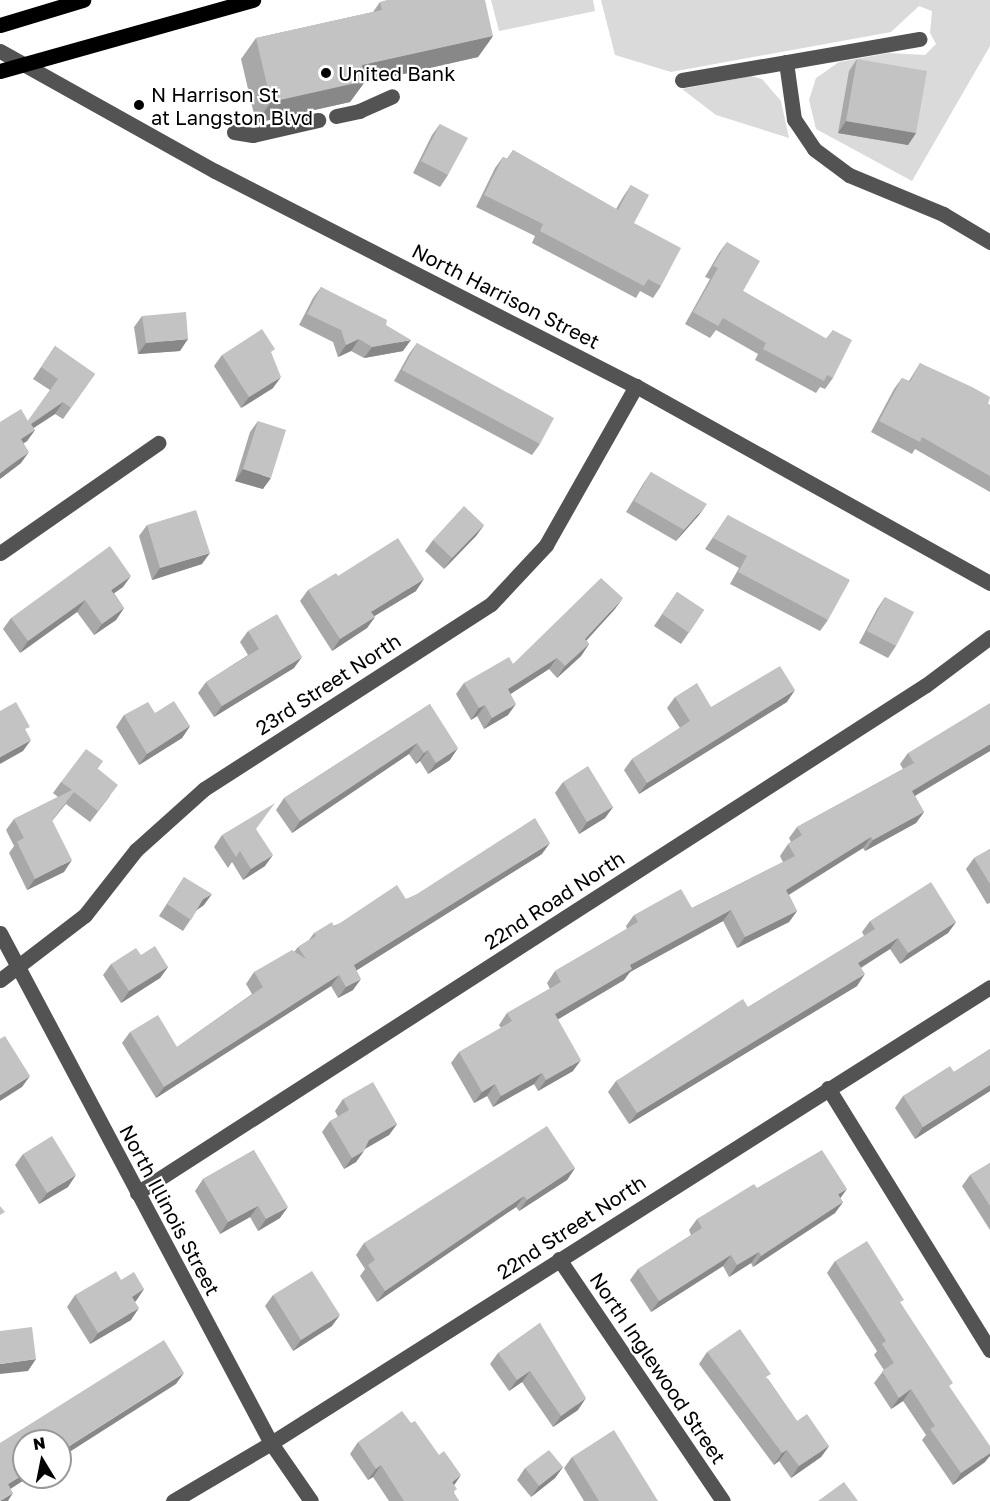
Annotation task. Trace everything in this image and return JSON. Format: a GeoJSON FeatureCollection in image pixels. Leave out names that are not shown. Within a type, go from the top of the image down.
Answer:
{"type":"FeatureCollection","features":[{"type":"Feature","properties":{"kind":"main road"},"geometry":{"type":"LineString","coordinates":[[0,25],[83,0]]}},
{"type":"Feature","properties":{"kind":"main road"},"geometry":{"type":"LineString","coordinates":[[0,71],[253,0]]}},
{"type":"Feature","properties":{"kind":"street"},"geometry":{"type":"LineString","coordinates":[[682,80],[919,39]]}},
{"type":"Feature","properties":{"kind":"street","name":"North Harrison Street"},"geometry":{"type":"LineString","coordinates":[[0,51],[75,96],[215,171],[636,386],[990,583]]}},
{"type":"Feature","properties":{"kind":"street"},"geometry":{"type":"LineString","coordinates":[[786,62],[794,119],[814,149],[849,175],[943,214],[990,243]]}},
{"type":"Feature","properties":{"kind":"street"},"geometry":{"type":"LineString","coordinates":[[336,116],[359,111],[392,96]]}},
{"type":"Feature","properties":{"kind":"street"},"geometry":{"type":"LineString","coordinates":[[234,132],[253,135],[318,120]]}},
{"type":"Feature","properties":{"kind":"street","name":"23rd Street North"},"geometry":{"type":"LineString","coordinates":[[0,980],[20,968],[85,915],[136,850],[204,789],[490,604],[546,545],[636,386]]}},
{"type":"Feature","properties":{"kind":"street"},"geometry":{"type":"LineString","coordinates":[[0,553],[158,443]]}},
{"type":"Feature","properties":{"kind":"street","name":"22nd Road North"},"geometry":{"type":"LineString","coordinates":[[137,1193],[926,685],[990,637]]}},
{"type":"Feature","properties":{"kind":"street","name":"North Illinois Street"},"geometry":{"type":"LineString","coordinates":[[0,933],[271,1443],[311,1501]]}},
{"type":"Feature","properties":{"kind":"street","name":"22nd Street North"},"geometry":{"type":"LineString","coordinates":[[172,1501],[271,1443],[990,987]]}},
{"type":"Feature","properties":{"kind":"street"},"geometry":{"type":"LineString","coordinates":[[828,1088],[990,1350]]}},
{"type":"Feature","properties":{"kind":"street","name":"North Inglewood Street"},"geometry":{"type":"LineString","coordinates":[[559,1260],[723,1501]]}},
{"type":"Feature","properties":{"kind":"shaded area"},"geometry":{"type":"Polygon","coordinates":[[[491,0],[593,0],[595,11],[499,31],[491,0]]]}},
{"type":"Feature","properties":{"kind":"shaded area"},"geometry":{"type":"Polygon","coordinates":[[[601,0],[990,0],[990,46],[912,181],[816,129],[809,100],[816,78],[839,62],[889,53],[925,55],[936,44],[930,33],[932,11],[919,6],[891,32],[671,72],[615,55],[601,0]]]}},
{"type":"Feature","properties":{"kind":"shaded area"},"geometry":{"type":"Polygon","coordinates":[[[751,76],[762,79],[781,101],[789,138],[716,115],[682,89],[751,76]]]}},
{"type":"Feature","properties":{"kind":"building","name":"United Bank"},"geometry":{"type":"Polygon","coordinates":[[[387,0],[485,0],[493,36],[362,65],[365,81],[271,102],[256,38],[382,10],[380,2],[387,0]]]}},
{"type":"Feature","properties":{"kind":"building"},"geometry":{"type":"Polygon","coordinates":[[[857,59],[927,71],[916,133],[846,121],[857,59]]]}},
{"type":"Feature","properties":{"kind":"building"},"geometry":{"type":"Polygon","coordinates":[[[440,124],[468,138],[448,175],[421,161],[440,124]]]}},
{"type":"Feature","properties":{"kind":"building"},"geometry":{"type":"Polygon","coordinates":[[[513,150],[618,210],[631,185],[649,195],[634,223],[681,248],[661,286],[648,279],[644,286],[540,231],[543,224],[484,195],[503,157],[508,159],[513,150]]]}},
{"type":"Feature","properties":{"kind":"building"},"geometry":{"type":"Polygon","coordinates":[[[727,242],[760,261],[743,291],[827,339],[833,330],[852,340],[833,378],[827,375],[824,381],[763,349],[766,343],[723,318],[718,326],[693,312],[718,268],[713,266],[727,242]]]}},
{"type":"Feature","properties":{"kind":"building"},"geometry":{"type":"Polygon","coordinates":[[[321,287],[387,320],[386,325],[411,340],[372,347],[359,339],[346,345],[341,330],[307,314],[321,287]]]}},
{"type":"Feature","properties":{"kind":"building"},"geometry":{"type":"Polygon","coordinates":[[[186,312],[188,339],[146,343],[142,316],[186,312]]]}},
{"type":"Feature","properties":{"kind":"building"},"geometry":{"type":"Polygon","coordinates":[[[262,329],[275,349],[271,352],[281,377],[249,397],[222,355],[262,329]]]}},
{"type":"Feature","properties":{"kind":"building"},"geometry":{"type":"Polygon","coordinates":[[[417,343],[554,418],[540,444],[402,370],[417,343]]]}},
{"type":"Feature","properties":{"kind":"building"},"geometry":{"type":"Polygon","coordinates":[[[55,346],[95,374],[71,408],[63,402],[31,424],[35,430],[21,439],[29,452],[0,473],[0,422],[21,409],[28,421],[58,379],[41,367],[55,346]]]}},
{"type":"Feature","properties":{"kind":"building"},"geometry":{"type":"Polygon","coordinates":[[[920,363],[990,397],[988,404],[990,405],[990,476],[922,437],[920,442],[879,421],[902,378],[910,382],[920,363]]]}},
{"type":"Feature","properties":{"kind":"building"},"geometry":{"type":"Polygon","coordinates":[[[258,421],[286,430],[271,478],[243,469],[258,421]]]}},
{"type":"Feature","properties":{"kind":"building"},"geometry":{"type":"Polygon","coordinates":[[[651,472],[707,504],[684,530],[634,501],[651,472]]]}},
{"type":"Feature","properties":{"kind":"building"},"geometry":{"type":"Polygon","coordinates":[[[464,506],[484,525],[452,558],[433,540],[464,506]]]}},
{"type":"Feature","properties":{"kind":"building"},"geometry":{"type":"Polygon","coordinates":[[[196,510],[210,553],[160,568],[147,525],[196,510]]]}},
{"type":"Feature","properties":{"kind":"building"},"geometry":{"type":"Polygon","coordinates":[[[728,515],[850,580],[828,620],[738,572],[747,556],[713,538],[728,515]]]}},
{"type":"Feature","properties":{"kind":"building"},"geometry":{"type":"Polygon","coordinates":[[[398,538],[424,579],[371,612],[375,617],[340,639],[308,590],[336,573],[338,576],[398,538]]]}},
{"type":"Feature","properties":{"kind":"building"},"geometry":{"type":"Polygon","coordinates":[[[110,546],[131,576],[111,590],[124,608],[102,624],[85,600],[28,641],[11,618],[110,546]]]}},
{"type":"Feature","properties":{"kind":"building"},"geometry":{"type":"Polygon","coordinates":[[[601,578],[623,598],[585,639],[589,644],[565,666],[557,658],[508,689],[516,704],[492,718],[485,705],[479,708],[464,683],[509,657],[513,664],[601,578]]]}},
{"type":"Feature","properties":{"kind":"building"},"geometry":{"type":"Polygon","coordinates":[[[677,592],[704,610],[689,633],[662,614],[677,592]]]}},
{"type":"Feature","properties":{"kind":"building"},"geometry":{"type":"Polygon","coordinates":[[[885,597],[914,612],[896,646],[867,631],[885,597]]]}},
{"type":"Feature","properties":{"kind":"building"},"geometry":{"type":"Polygon","coordinates":[[[277,614],[302,657],[222,706],[206,682],[259,649],[248,631],[277,614]]]}},
{"type":"Feature","properties":{"kind":"building"},"geometry":{"type":"Polygon","coordinates":[[[780,666],[795,690],[647,783],[632,759],[690,721],[675,697],[697,683],[711,707],[780,666]]]}},
{"type":"Feature","properties":{"kind":"building"},"geometry":{"type":"Polygon","coordinates":[[[174,701],[190,726],[147,754],[124,715],[148,702],[155,713],[174,701]]]}},
{"type":"Feature","properties":{"kind":"building"},"geometry":{"type":"Polygon","coordinates":[[[16,702],[30,727],[25,729],[31,740],[0,757],[0,711],[16,702]]]}},
{"type":"Feature","properties":{"kind":"building"},"geometry":{"type":"Polygon","coordinates":[[[990,703],[990,744],[912,791],[924,812],[873,840],[871,837],[786,890],[797,911],[745,937],[731,910],[630,965],[632,969],[555,1014],[581,1060],[546,1080],[542,1073],[501,1096],[495,1084],[482,1092],[459,1052],[512,1021],[507,1013],[561,982],[555,971],[638,922],[634,915],[681,889],[692,908],[795,856],[788,844],[802,835],[797,827],[914,763],[908,753],[990,703]]]}},
{"type":"Feature","properties":{"kind":"building"},"geometry":{"type":"Polygon","coordinates":[[[430,704],[458,748],[436,763],[428,750],[424,753],[417,743],[300,821],[284,798],[430,704]]]}},
{"type":"Feature","properties":{"kind":"building"},"geometry":{"type":"Polygon","coordinates":[[[86,749],[103,761],[97,768],[118,785],[98,811],[74,792],[52,820],[72,860],[35,879],[17,842],[24,838],[14,819],[72,790],[61,782],[86,749]]]}},
{"type":"Feature","properties":{"kind":"building"},"geometry":{"type":"Polygon","coordinates":[[[588,766],[613,807],[587,822],[563,782],[588,766]]]}},
{"type":"Feature","properties":{"kind":"building"},"geometry":{"type":"Polygon","coordinates":[[[275,803],[256,829],[273,855],[251,869],[240,851],[236,857],[222,835],[275,803]]]}},
{"type":"Feature","properties":{"kind":"building"},"geometry":{"type":"Polygon","coordinates":[[[535,818],[550,843],[354,965],[361,979],[346,987],[339,975],[164,1087],[130,1032],[158,1015],[177,1047],[263,987],[254,972],[292,950],[306,959],[298,947],[316,936],[314,933],[332,922],[334,927],[397,885],[406,899],[417,894],[535,818]]]}},
{"type":"Feature","properties":{"kind":"building"},"geometry":{"type":"Polygon","coordinates":[[[990,849],[990,884],[974,858],[990,849]]]}},
{"type":"Feature","properties":{"kind":"building"},"geometry":{"type":"Polygon","coordinates":[[[184,877],[212,894],[203,899],[191,920],[167,904],[184,877]]]}},
{"type":"Feature","properties":{"kind":"building"},"geometry":{"type":"Polygon","coordinates":[[[931,882],[956,922],[908,953],[898,938],[858,963],[865,974],[637,1113],[616,1081],[743,999],[748,1007],[875,929],[870,921],[931,882]]]}},
{"type":"Feature","properties":{"kind":"building"},"geometry":{"type":"Polygon","coordinates":[[[155,946],[168,967],[129,991],[111,964],[136,948],[141,955],[155,946]]]}},
{"type":"Feature","properties":{"kind":"building"},"geometry":{"type":"Polygon","coordinates":[[[5,1036],[30,1076],[0,1095],[0,1039],[5,1036]]]}},
{"type":"Feature","properties":{"kind":"building"},"geometry":{"type":"Polygon","coordinates":[[[990,1049],[990,1085],[923,1127],[903,1096],[950,1066],[954,1072],[990,1049]]]}},
{"type":"Feature","properties":{"kind":"building"},"geometry":{"type":"Polygon","coordinates":[[[373,1082],[397,1124],[369,1140],[364,1151],[352,1158],[330,1121],[349,1110],[343,1099],[373,1082]]]}},
{"type":"Feature","properties":{"kind":"building"},"geometry":{"type":"Polygon","coordinates":[[[547,1126],[575,1168],[527,1200],[524,1196],[385,1291],[368,1265],[375,1260],[364,1243],[547,1126]]]}},
{"type":"Feature","properties":{"kind":"building"},"geometry":{"type":"Polygon","coordinates":[[[52,1136],[76,1175],[47,1193],[23,1154],[52,1136]]]}},
{"type":"Feature","properties":{"kind":"building"},"geometry":{"type":"Polygon","coordinates":[[[254,1150],[288,1207],[266,1219],[258,1206],[228,1222],[203,1179],[254,1150]]]}},
{"type":"Feature","properties":{"kind":"building"},"geometry":{"type":"Polygon","coordinates":[[[822,1150],[847,1189],[838,1194],[843,1202],[761,1256],[759,1252],[737,1265],[731,1255],[659,1301],[638,1269],[702,1228],[697,1219],[754,1184],[757,1188],[822,1150]]]}},
{"type":"Feature","properties":{"kind":"building"},"geometry":{"type":"Polygon","coordinates":[[[990,1163],[990,1206],[970,1175],[990,1163]]]}},
{"type":"Feature","properties":{"kind":"building"},"geometry":{"type":"Polygon","coordinates":[[[867,1241],[904,1300],[900,1302],[953,1383],[949,1386],[990,1446],[990,1453],[961,1473],[930,1429],[935,1426],[911,1389],[899,1398],[882,1371],[894,1363],[882,1344],[886,1341],[835,1261],[867,1241]]]}},
{"type":"Feature","properties":{"kind":"building"},"geometry":{"type":"Polygon","coordinates":[[[116,1271],[121,1280],[134,1272],[144,1289],[132,1297],[139,1308],[98,1333],[75,1295],[116,1271]]]}},
{"type":"Feature","properties":{"kind":"building"},"geometry":{"type":"Polygon","coordinates":[[[312,1271],[340,1315],[301,1340],[273,1295],[312,1271]]]}},
{"type":"Feature","properties":{"kind":"building"},"geometry":{"type":"Polygon","coordinates":[[[540,1323],[586,1398],[561,1416],[530,1371],[517,1380],[498,1353],[540,1323]]]}},
{"type":"Feature","properties":{"kind":"building"},"geometry":{"type":"Polygon","coordinates":[[[32,1327],[36,1359],[0,1364],[0,1331],[32,1327]]]}},
{"type":"Feature","properties":{"kind":"building"},"geometry":{"type":"Polygon","coordinates":[[[740,1329],[771,1374],[766,1377],[797,1421],[807,1414],[829,1446],[799,1466],[787,1450],[782,1453],[707,1352],[740,1329]]]}},
{"type":"Feature","properties":{"kind":"building"},"geometry":{"type":"Polygon","coordinates":[[[164,1340],[184,1373],[72,1444],[72,1429],[22,1429],[164,1340]]]}},
{"type":"Feature","properties":{"kind":"building"},"geometry":{"type":"Polygon","coordinates":[[[402,1411],[411,1423],[415,1421],[439,1455],[444,1451],[461,1475],[452,1482],[457,1489],[453,1492],[459,1501],[404,1501],[381,1465],[376,1469],[358,1442],[402,1411]]]}},
{"type":"Feature","properties":{"kind":"building"},"geometry":{"type":"Polygon","coordinates":[[[614,1430],[658,1501],[599,1501],[572,1457],[614,1430]]]}},
{"type":"Feature","properties":{"kind":"building"},"geometry":{"type":"Polygon","coordinates":[[[12,1435],[12,1482],[8,1484],[13,1493],[0,1501],[0,1443],[12,1435]]]}},
{"type":"Feature","properties":{"kind":"building"},"geometry":{"type":"Polygon","coordinates":[[[549,1450],[563,1467],[539,1486],[525,1468],[549,1450]]]}},
{"type":"Feature","properties":{"kind":"building"},"geometry":{"type":"Polygon","coordinates":[[[844,1482],[858,1501],[818,1501],[844,1482]]]}},
{"type":"Feature","properties":{"kind":"place","name":"United Bank"},"geometry":{"type":"Point","coordinates":[326,73]}},
{"type":"Feature","properties":{"kind":"place","name":"N Harrison St at Langston Blvd"},"geometry":{"type":"Point","coordinates":[139,105]}}]}
